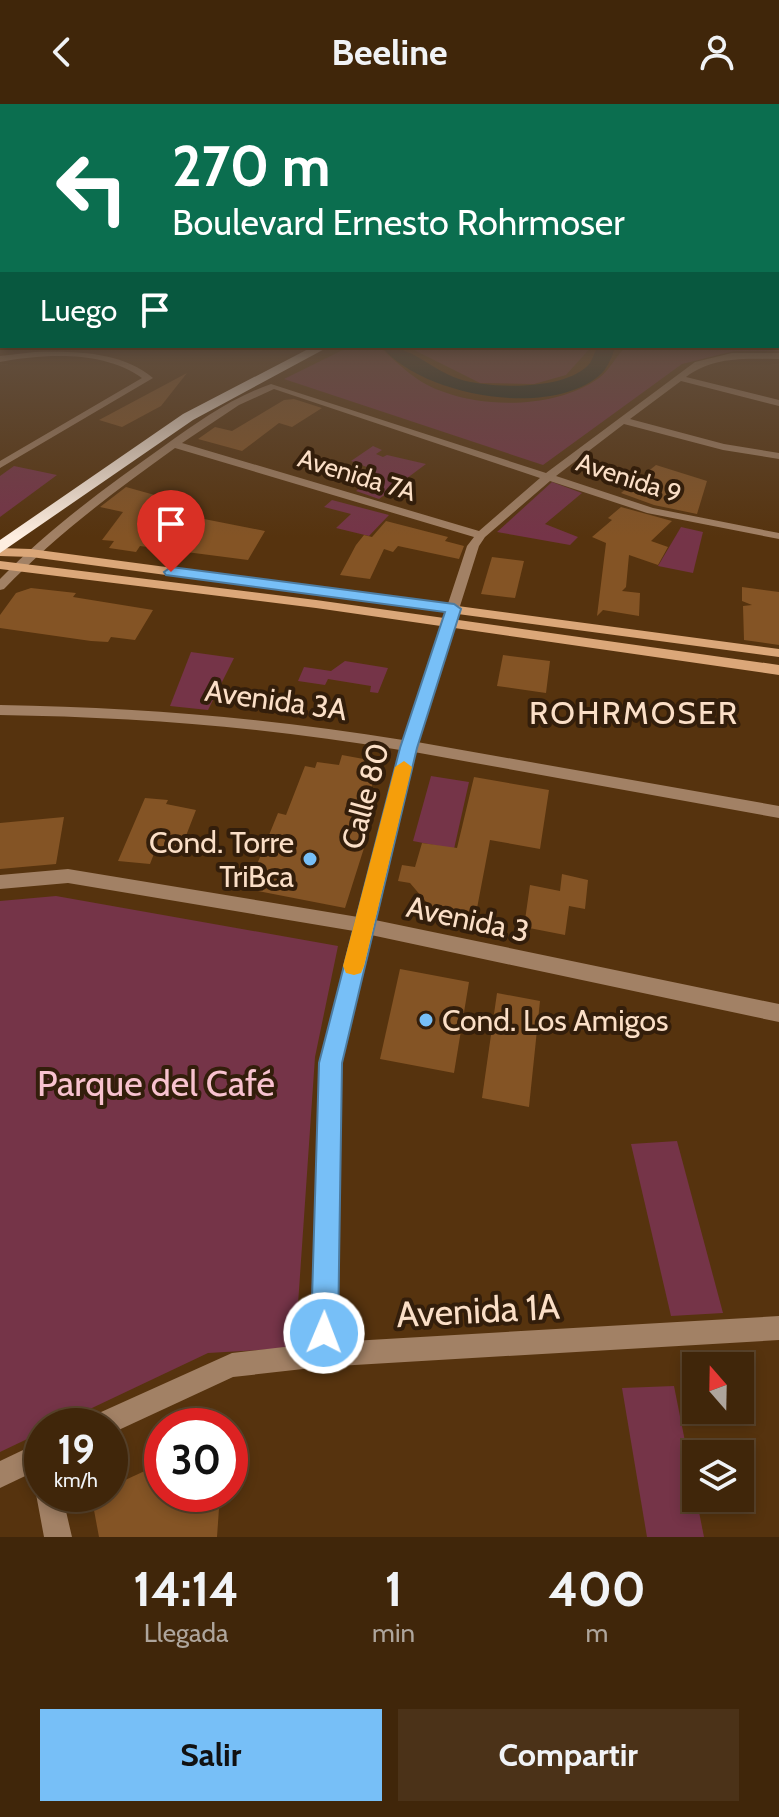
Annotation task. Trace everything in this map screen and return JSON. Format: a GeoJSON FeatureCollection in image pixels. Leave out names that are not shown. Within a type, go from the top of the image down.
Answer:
{"type":"FeatureCollection","features":[{"type":"Feature","properties":{"kind":"highway"},"geometry":{"type":"LineString","coordinates":[[0,529],[190,403]]}},
{"type":"Feature","properties":{"kind":"highway"},"geometry":{"type":"LineString","coordinates":[[0,550],[188,417],[214,403]]}},
{"type":"Feature","properties":{"kind":"highway"},"geometry":{"type":"LineString","coordinates":[[211,418],[231,403]]}},
{"type":"Feature","properties":{"kind":"main road"},"geometry":{"type":"LineString","coordinates":[[0,550],[452,616],[779,670]]}},
{"type":"Feature","properties":{"kind":"main road"},"geometry":{"type":"LineString","coordinates":[[10,566],[779,653]]}},
{"type":"Feature","properties":{"kind":"street"},"geometry":{"type":"LineString","coordinates":[[0,465],[106,403]]}},
{"type":"Feature","properties":{"kind":"street","name":"Avenida 9"},"geometry":{"type":"LineString","coordinates":[[211,418],[239,403]]}},
{"type":"Feature","properties":{"kind":"street","name":"Avenida 9"},"geometry":{"type":"LineString","coordinates":[[334,403],[651,511],[779,536]]}},
{"type":"Feature","properties":{"kind":"street","name":"Calle 80"},"geometry":{"type":"LineString","coordinates":[[321,1355],[331,1063],[408,748],[473,546],[481,535],[550,475],[648,403]]}},
{"type":"Feature","properties":{"kind":"street"},"geometry":{"type":"LineString","coordinates":[[0,586],[10,566],[26,553],[87,505],[211,418]]}},
{"type":"Feature","properties":{"kind":"street"},"geometry":{"type":"LineString","coordinates":[[625,421],[723,447],[779,456]]}},
{"type":"Feature","properties":{"kind":"street","name":"Avenida 7A"},"geometry":{"type":"LineString","coordinates":[[174,444],[481,535]]}},
{"type":"Feature","properties":{"kind":"street","name":"Avenida 3A"},"geometry":{"type":"LineString","coordinates":[[0,710],[114,710],[231,719],[779,812]]}},
{"type":"Feature","properties":{"kind":"street","name":"Avenida 3"},"geometry":{"type":"LineString","coordinates":[[0,882],[68,876],[363,925],[779,1013]]}},
{"type":"Feature","properties":{"kind":"street","name":"Avenida 1A"},"geometry":{"type":"LineString","coordinates":[[128,1413],[232,1365],[321,1355],[779,1328]]}},
{"type":"Feature","properties":{"kind":"street"},"geometry":{"type":"LineString","coordinates":[[0,1475],[24,1464]]}},
{"type":"Feature","properties":{"kind":"street"},"geometry":{"type":"LineString","coordinates":[[53,1512],[58,1537]]}},
{"type":"Feature","properties":{"kind":"green space"},"geometry":{"type":"Polygon","coordinates":[[[356,403],[502,403],[629,403],[543,465],[356,403]]]}},
{"type":"Feature","properties":{"kind":"green space"},"geometry":{"type":"Polygon","coordinates":[[[373,446],[382,450],[376,454],[383,457],[387,455],[426,464],[379,499],[356,491],[375,476],[367,473],[372,469],[351,461],[373,446]]]}},
{"type":"Feature","properties":{"kind":"green space"},"geometry":{"type":"Polygon","coordinates":[[[14,466],[57,475],[0,517],[0,476],[14,466]]]}},
{"type":"Feature","properties":{"kind":"green space"},"geometry":{"type":"Polygon","coordinates":[[[552,482],[582,493],[545,524],[578,537],[570,545],[497,532],[552,482]]]}},
{"type":"Feature","properties":{"kind":"green space"},"geometry":{"type":"Polygon","coordinates":[[[332,500],[389,515],[369,536],[336,528],[351,514],[324,507],[332,500]]]}},
{"type":"Feature","properties":{"kind":"green space"},"geometry":{"type":"Polygon","coordinates":[[[681,527],[703,532],[693,573],[658,566],[681,527]]]}},
{"type":"Feature","properties":{"kind":"green space"},"geometry":{"type":"Polygon","coordinates":[[[191,652],[234,658],[208,710],[170,706],[191,652]]]}},
{"type":"Feature","properties":{"kind":"green space"},"geometry":{"type":"Polygon","coordinates":[[[345,661],[388,668],[378,693],[370,692],[371,686],[328,679],[325,685],[298,681],[304,667],[331,671],[345,661]]]}},
{"type":"Feature","properties":{"kind":"green space"},"geometry":{"type":"Polygon","coordinates":[[[431,776],[469,782],[454,849],[413,841],[431,776]]]}},
{"type":"Feature","properties":{"kind":"green space","name":"Parque del Café"},"geometry":{"type":"Polygon","coordinates":[[[56,896],[338,946],[315,1057],[295,1348],[208,1353],[92,1408],[24,1408],[24,1441],[0,1452],[0,901],[56,896]]]}},
{"type":"Feature","properties":{"kind":"green space"},"geometry":{"type":"Polygon","coordinates":[[[677,1141],[723,1313],[671,1316],[631,1144],[677,1141]]]}},
{"type":"Feature","properties":{"kind":"green space"},"geometry":{"type":"Polygon","coordinates":[[[674,1386],[685,1440],[682,1440],[682,1512],[699,1512],[704,1537],[647,1537],[622,1388],[674,1386]]]}},
{"type":"Feature","properties":{"kind":"building"},"geometry":{"type":"Polygon","coordinates":[[[131,403],[163,403],[122,427],[99,420],[131,403]]]}},
{"type":"Feature","properties":{"kind":"building"},"geometry":{"type":"Polygon","coordinates":[[[279,403],[306,403],[322,408],[292,427],[279,423],[242,451],[198,439],[215,427],[232,431],[279,403]]]}},
{"type":"Feature","properties":{"kind":"building"},"geometry":{"type":"Polygon","coordinates":[[[656,465],[707,481],[697,514],[654,505],[621,493],[656,465]]]}},
{"type":"Feature","properties":{"kind":"building"},"geometry":{"type":"Polygon","coordinates":[[[126,487],[169,499],[154,521],[188,526],[199,518],[265,531],[248,560],[140,546],[136,552],[109,548],[114,541],[102,540],[123,512],[100,507],[126,487]]]}},
{"type":"Feature","properties":{"kind":"building"},"geometry":{"type":"Polygon","coordinates":[[[621,507],[672,521],[651,541],[668,547],[658,565],[629,555],[626,587],[622,591],[640,593],[639,616],[603,610],[597,616],[606,543],[592,537],[612,520],[608,518],[621,507]]]}},
{"type":"Feature","properties":{"kind":"building"},"geometry":{"type":"Polygon","coordinates":[[[386,521],[448,537],[445,541],[464,546],[459,559],[398,546],[393,552],[384,549],[370,579],[340,575],[364,535],[372,537],[386,521]]]}},
{"type":"Feature","properties":{"kind":"building"},"geometry":{"type":"Polygon","coordinates":[[[492,557],[524,561],[515,598],[481,594],[492,557]]]}},
{"type":"Feature","properties":{"kind":"building"},"geometry":{"type":"Polygon","coordinates":[[[742,587],[779,592],[779,645],[744,640],[743,606],[752,605],[742,601],[742,587]]]}},
{"type":"Feature","properties":{"kind":"building"},"geometry":{"type":"Polygon","coordinates":[[[31,588],[76,593],[73,597],[153,610],[135,640],[111,637],[108,642],[91,641],[0,628],[0,615],[16,593],[31,588]]]}},
{"type":"Feature","properties":{"kind":"building"},"geometry":{"type":"Polygon","coordinates":[[[503,655],[550,661],[546,693],[497,686],[503,655]]]}},
{"type":"Feature","properties":{"kind":"building","name":"Cond. Torre TriBca"},"geometry":{"type":"Polygon","coordinates":[[[342,755],[369,760],[366,768],[377,770],[359,827],[370,829],[345,908],[247,889],[278,813],[286,815],[305,766],[315,768],[317,762],[339,765],[342,755]]]}},
{"type":"Feature","properties":{"kind":"building"},"geometry":{"type":"Polygon","coordinates":[[[474,777],[549,790],[540,849],[490,840],[474,924],[439,917],[410,883],[398,881],[402,865],[415,867],[422,843],[457,848],[474,777]]]}},
{"type":"Feature","properties":{"kind":"building"},"geometry":{"type":"Polygon","coordinates":[[[145,798],[168,800],[166,804],[196,810],[182,846],[157,846],[150,864],[118,861],[145,798]]]}},
{"type":"Feature","properties":{"kind":"building"},"geometry":{"type":"Polygon","coordinates":[[[64,817],[56,864],[0,869],[0,823],[64,817]]]}},
{"type":"Feature","properties":{"kind":"building"},"geometry":{"type":"Polygon","coordinates":[[[562,874],[588,880],[585,909],[569,906],[565,935],[524,927],[530,885],[560,891],[562,874]]]}},
{"type":"Feature","properties":{"kind":"building","name":"Cond. Los Amigos"},"geometry":{"type":"Polygon","coordinates":[[[400,969],[469,982],[454,1073],[380,1059],[400,969]]]}},
{"type":"Feature","properties":{"kind":"building"},"geometry":{"type":"Polygon","coordinates":[[[497,993],[540,1001],[529,1107],[482,1098],[497,993]]]}},
{"type":"Feature","properties":{"kind":"building"},"geometry":{"type":"Polygon","coordinates":[[[144,1471],[144,1512],[219,1512],[217,1537],[99,1537],[94,1512],[128,1512],[128,1479],[144,1471]]]}},
{"type":"Feature","properties":{"kind":"slow traffic"},"geometry":{"type":"LineString","coordinates":[[354,966],[404,767]]}},
{"type":"Feature","properties":{"kind":"place","name":"Cond. Torre TriBca"},"geometry":{"type":"Point","coordinates":[310,859]}},
{"type":"Feature","properties":{"kind":"place","name":"Cond. Los Amigos"},"geometry":{"type":"Point","coordinates":[426,1020]}},
{"type":"Feature","properties":{"kind":"district","name":"ROHRMOSER"},"geometry":{"type":"Point","coordinates":[634,712]}},
{"type":"Feature","properties":{"kind":"route"},"geometry":{"type":"LineString","coordinates":[[171,572],[454,609],[408,748],[331,1063],[324,1333]]}}]}
